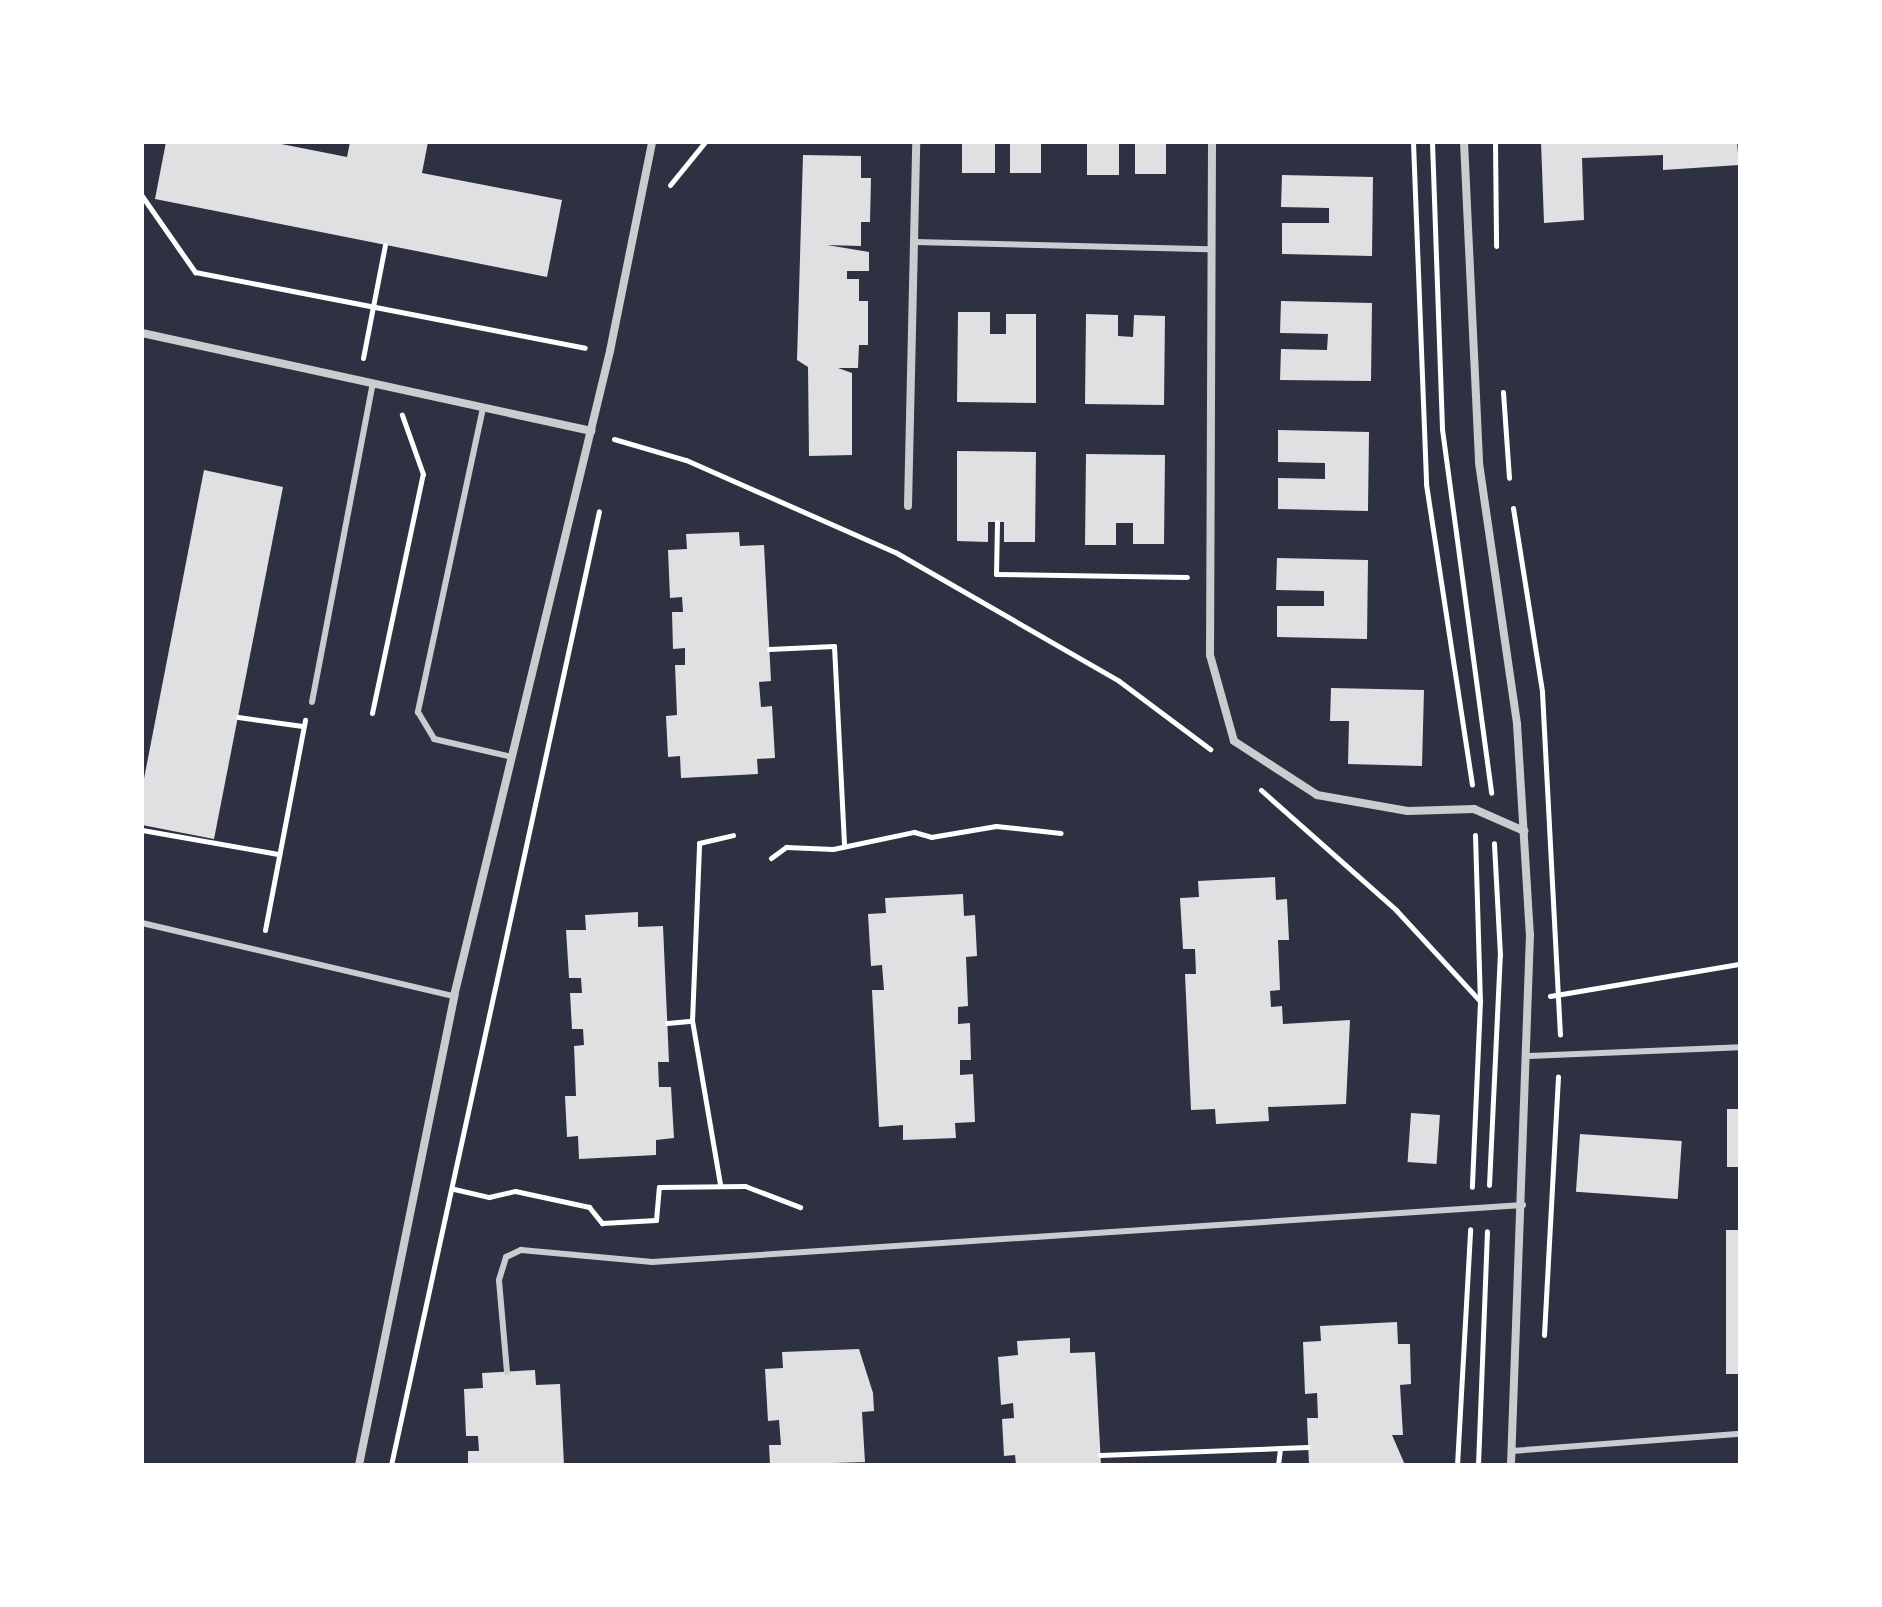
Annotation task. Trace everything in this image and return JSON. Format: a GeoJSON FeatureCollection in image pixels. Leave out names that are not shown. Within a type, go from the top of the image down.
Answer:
{"type":"FeatureCollection","features":[{"type":"Feature","properties":{"kind":"street"},"geometry":{"type":"LineString","coordinates":[[359,1465],[454,996],[591,431],[652,142]]}},
{"type":"Feature","properties":{"kind":"street"},"geometry":{"type":"LineString","coordinates":[[908,506],[916,142]]}},
{"type":"Feature","properties":{"kind":"street"},"geometry":{"type":"LineString","coordinates":[[1212,142],[1209,249],[1210,655],[1234,741],[1317,795],[1408,811],[1474,809],[1524,831]]}},
{"type":"Feature","properties":{"kind":"street"},"geometry":{"type":"LineString","coordinates":[[1464,142],[1479,463],[1506,635],[1524,831],[1529,1056],[1511,1465]]}},
{"type":"Feature","properties":{"kind":"street"},"geometry":{"type":"LineString","coordinates":[[142,333],[591,431]]}},
{"type":"Feature","properties":{"kind":"lane"},"geometry":{"type":"LineString","coordinates":[[915,242],[1209,249]]}},
{"type":"Feature","properties":{"kind":"lane"},"geometry":{"type":"LineString","coordinates":[[312,702],[373,383]]}},
{"type":"Feature","properties":{"kind":"lane"},"geometry":{"type":"LineString","coordinates":[[483,408],[418,712],[434,739],[512,757]]}},
{"type":"Feature","properties":{"kind":"lane"},"geometry":{"type":"LineString","coordinates":[[142,923],[454,996]]}},
{"type":"Feature","properties":{"kind":"lane"},"geometry":{"type":"LineString","coordinates":[[1529,1056],[1740,1047]]}},
{"type":"Feature","properties":{"kind":"lane"},"geometry":{"type":"LineString","coordinates":[[507,1372],[499,1280],[506,1257],[521,1250],[652,1262],[1523,1205]]}},
{"type":"Feature","properties":{"kind":"lane"},"geometry":{"type":"LineString","coordinates":[[1512,1451],[1740,1434]]}},
{"type":"Feature","properties":{"kind":"path"},"geometry":{"type":"LineString","coordinates":[[1413,142],[1426,484],[1474,809],[1480,1001],[1457,1465]]}},
{"type":"Feature","properties":{"kind":"path"},"geometry":{"type":"LineString","coordinates":[[142,196],[195,272],[586,349]]}},
{"type":"Feature","properties":{"kind":"path"},"geometry":{"type":"LineString","coordinates":[[363,359],[385,245]]}},
{"type":"Feature","properties":{"kind":"path"},"geometry":{"type":"LineString","coordinates":[[372,713],[423,474],[398,402]]}},
{"type":"Feature","properties":{"kind":"path"},"geometry":{"type":"LineString","coordinates":[[611,454],[614,439],[686,460],[895,552],[1119,681],[1220,756]]}},
{"type":"Feature","properties":{"kind":"path"},"geometry":{"type":"LineString","coordinates":[[391,1465],[454,1189],[602,500]]}},
{"type":"Feature","properties":{"kind":"path"},"geometry":{"type":"LineString","coordinates":[[997,522],[996,574],[1208,578]]}},
{"type":"Feature","properties":{"kind":"path"},"geometry":{"type":"LineString","coordinates":[[769,649],[834,646],[844,846]]}},
{"type":"Feature","properties":{"kind":"path"},"geometry":{"type":"LineString","coordinates":[[261,951],[302,726],[312,702]]}},
{"type":"Feature","properties":{"kind":"path"},"geometry":{"type":"LineString","coordinates":[[238,717],[302,726]]}},
{"type":"Feature","properties":{"kind":"path"},"geometry":{"type":"LineString","coordinates":[[1255,785],[1396,910],[1480,1001]]}},
{"type":"Feature","properties":{"kind":"path"},"geometry":{"type":"LineString","coordinates":[[771,858],[786,847],[844,846],[996,826],[1061,833]]}},
{"type":"Feature","properties":{"kind":"path"},"geometry":{"type":"LineString","coordinates":[[142,830],[278,854]]}},
{"type":"Feature","properties":{"kind":"path"},"geometry":{"type":"LineString","coordinates":[[720,1184],[692,1021],[699,843],[733,835]]}},
{"type":"Feature","properties":{"kind":"path"},"geometry":{"type":"LineString","coordinates":[[1529,999],[1740,964]]}},
{"type":"Feature","properties":{"kind":"path"},"geometry":{"type":"LineString","coordinates":[[667,1023],[692,1021]]}},
{"type":"Feature","properties":{"kind":"path"},"geometry":{"type":"LineString","coordinates":[[454,1189],[489,1197],[515,1191],[589,1207],[602,1223],[656,1220],[659,1187],[745,1186],[800,1207]]}},
{"type":"Feature","properties":{"kind":"path"},"geometry":{"type":"LineString","coordinates":[[1100,1455],[1308,1447]]}},
{"type":"Feature","properties":{"kind":"path"},"geometry":{"type":"LineString","coordinates":[[1278,1465],[1280,1448]]}},
{"type":"Feature","properties":{"kind":"path"},"geometry":{"type":"LineString","coordinates":[[1478,1465],[1479,1454]]}},
{"type":"Feature","properties":{"kind":"building"},"geometry":{"type":"Polygon","coordinates":[[[166,142],[271,142],[347,157],[350,142],[428,142],[422,173],[562,200],[547,277],[155,199],[166,142]]]}},
{"type":"Feature","properties":{"kind":"building"},"geometry":{"type":"Polygon","coordinates":[[[962,142],[995,142],[995,173],[962,173],[962,142]]]}},
{"type":"Feature","properties":{"kind":"building"},"geometry":{"type":"Polygon","coordinates":[[[1010,142],[1041,142],[1041,173],[1010,173],[1010,142]]]}},
{"type":"Feature","properties":{"kind":"building"},"geometry":{"type":"Polygon","coordinates":[[[1087,142],[1119,142],[1119,175],[1087,175],[1087,142]]]}},
{"type":"Feature","properties":{"kind":"building"},"geometry":{"type":"Polygon","coordinates":[[[1135,142],[1166,142],[1166,174],[1135,174],[1135,142]]]}},
{"type":"Feature","properties":{"kind":"building"},"geometry":{"type":"Polygon","coordinates":[[[1541,142],[1737,142],[1739,165],[1663,170],[1663,155],[1582,158],[1584,220],[1544,223],[1541,142]]]}},
{"type":"Feature","properties":{"kind":"building"},"geometry":{"type":"Polygon","coordinates":[[[803,155],[861,156],[861,178],[871,178],[870,222],[861,222],[861,246],[827,245],[869,252],[869,271],[847,271],[847,279],[859,279],[859,301],[868,301],[868,345],[859,345],[858,368],[838,368],[852,373],[852,455],[809,456],[808,367],[797,360],[803,155]]]}},
{"type":"Feature","properties":{"kind":"building"},"geometry":{"type":"Polygon","coordinates":[[[1282,175],[1373,177],[1372,256],[1282,254],[1282,223],[1329,223],[1329,208],[1281,207],[1282,175]]]}},
{"type":"Feature","properties":{"kind":"building"},"geometry":{"type":"Polygon","coordinates":[[[1281,301],[1372,303],[1371,381],[1280,380],[1281,349],[1327,350],[1328,334],[1280,333],[1281,301]]]}},
{"type":"Feature","properties":{"kind":"building"},"geometry":{"type":"Polygon","coordinates":[[[958,312],[990,312],[990,334],[1006,334],[1006,314],[1036,314],[1036,403],[957,402],[958,312]]]}},
{"type":"Feature","properties":{"kind":"building"},"geometry":{"type":"Polygon","coordinates":[[[1086,314],[1118,315],[1118,336],[1133,337],[1134,315],[1165,316],[1164,405],[1085,404],[1086,314]]]}},
{"type":"Feature","properties":{"kind":"building"},"geometry":{"type":"Polygon","coordinates":[[[1278,430],[1369,432],[1368,511],[1278,509],[1278,478],[1325,479],[1325,463],[1278,462],[1278,430]]]}},
{"type":"Feature","properties":{"kind":"building"},"geometry":{"type":"Polygon","coordinates":[[[957,451],[1036,452],[1035,542],[1004,542],[1004,522],[988,522],[988,542],[957,541],[957,451]]]}},
{"type":"Feature","properties":{"kind":"building"},"geometry":{"type":"Polygon","coordinates":[[[1086,454],[1165,455],[1164,544],[1133,544],[1133,523],[1116,523],[1116,545],[1085,545],[1086,454]]]}},
{"type":"Feature","properties":{"kind":"building"},"geometry":{"type":"Polygon","coordinates":[[[204,470],[283,487],[214,839],[142,825],[142,789],[204,470]]]}},
{"type":"Feature","properties":{"kind":"building"},"geometry":{"type":"Polygon","coordinates":[[[739,532],[740,546],[764,545],[771,681],[759,682],[761,707],[772,706],[775,758],[757,759],[758,774],[681,778],[680,756],[668,757],[666,716],[677,715],[675,665],[685,665],[685,648],[673,649],[672,612],[683,612],[682,597],[670,598],[668,550],[687,549],[686,534],[739,532]]]}},
{"type":"Feature","properties":{"kind":"building"},"geometry":{"type":"Polygon","coordinates":[[[1277,558],[1368,560],[1367,639],[1277,637],[1277,606],[1324,606],[1324,591],[1276,590],[1277,558]]]}},
{"type":"Feature","properties":{"kind":"building"},"geometry":{"type":"Polygon","coordinates":[[[1331,688],[1424,690],[1422,766],[1348,764],[1349,721],[1330,721],[1331,688]]]}},
{"type":"Feature","properties":{"kind":"building"},"geometry":{"type":"Polygon","coordinates":[[[1275,877],[1276,900],[1287,899],[1289,940],[1278,940],[1280,990],[1270,991],[1271,1007],[1282,1006],[1283,1024],[1350,1020],[1346,1104],[1268,1107],[1269,1121],[1216,1124],[1215,1109],[1191,1110],[1185,974],[1196,974],[1195,949],[1183,949],[1180,898],[1199,897],[1198,881],[1275,877]]]}},
{"type":"Feature","properties":{"kind":"building"},"geometry":{"type":"Polygon","coordinates":[[[963,894],[964,916],[975,915],[977,956],[966,957],[968,1006],[958,1007],[958,1024],[970,1023],[971,1060],[960,1060],[960,1075],[973,1074],[975,1122],[955,1123],[956,1138],[903,1140],[903,1125],[879,1127],[872,990],[884,990],[882,965],[871,966],[868,914],[886,913],[885,898],[963,894]]]}},
{"type":"Feature","properties":{"kind":"building"},"geometry":{"type":"Polygon","coordinates":[[[638,912],[638,927],[663,926],[669,1062],[658,1062],[659,1087],[671,1087],[674,1138],[656,1140],[656,1155],[579,1159],[578,1136],[567,1137],[565,1096],[576,1096],[574,1046],[584,1045],[583,1029],[572,1029],[570,993],[582,993],[581,978],[569,978],[566,930],[586,930],[585,915],[638,912]]]}},
{"type":"Feature","properties":{"kind":"building"},"geometry":{"type":"Polygon","coordinates":[[[1727,1109],[1740,1109],[1740,1167],[1727,1167],[1727,1109]]]}},
{"type":"Feature","properties":{"kind":"building"},"geometry":{"type":"Polygon","coordinates":[[[1411,1113],[1440,1115],[1437,1164],[1408,1162],[1411,1113]]]}},
{"type":"Feature","properties":{"kind":"building"},"geometry":{"type":"Polygon","coordinates":[[[1580,1134],[1682,1141],[1678,1199],[1576,1192],[1580,1134]]]}},
{"type":"Feature","properties":{"kind":"building"},"geometry":{"type":"Polygon","coordinates":[[[1726,1230],[1740,1230],[1740,1374],[1726,1374],[1726,1230]]]}},
{"type":"Feature","properties":{"kind":"building"},"geometry":{"type":"Polygon","coordinates":[[[1397,1322],[1398,1344],[1410,1344],[1411,1384],[1400,1385],[1403,1435],[1392,1435],[1405,1465],[1309,1465],[1307,1418],[1318,1418],[1317,1393],[1305,1394],[1303,1342],[1321,1341],[1320,1326],[1397,1322]]]}},
{"type":"Feature","properties":{"kind":"building"},"geometry":{"type":"Polygon","coordinates":[[[1070,1338],[1070,1353],[1095,1352],[1101,1465],[1016,1465],[1015,1455],[1004,1456],[1002,1419],[1014,1418],[1013,1403],[1001,1405],[998,1357],[1018,1355],[1017,1341],[1070,1338]]]}},
{"type":"Feature","properties":{"kind":"building"},"geometry":{"type":"Polygon","coordinates":[[[859,1349],[873,1393],[874,1411],[862,1412],[865,1462],[770,1465],[769,1445],[781,1445],[779,1420],[768,1421],[765,1369],[783,1368],[782,1352],[859,1349]]]}},
{"type":"Feature","properties":{"kind":"building"},"geometry":{"type":"Polygon","coordinates":[[[535,1370],[536,1385],[560,1384],[564,1465],[468,1465],[468,1451],[479,1451],[478,1436],[466,1436],[464,1389],[483,1388],[482,1373],[535,1370]]]}}]}
